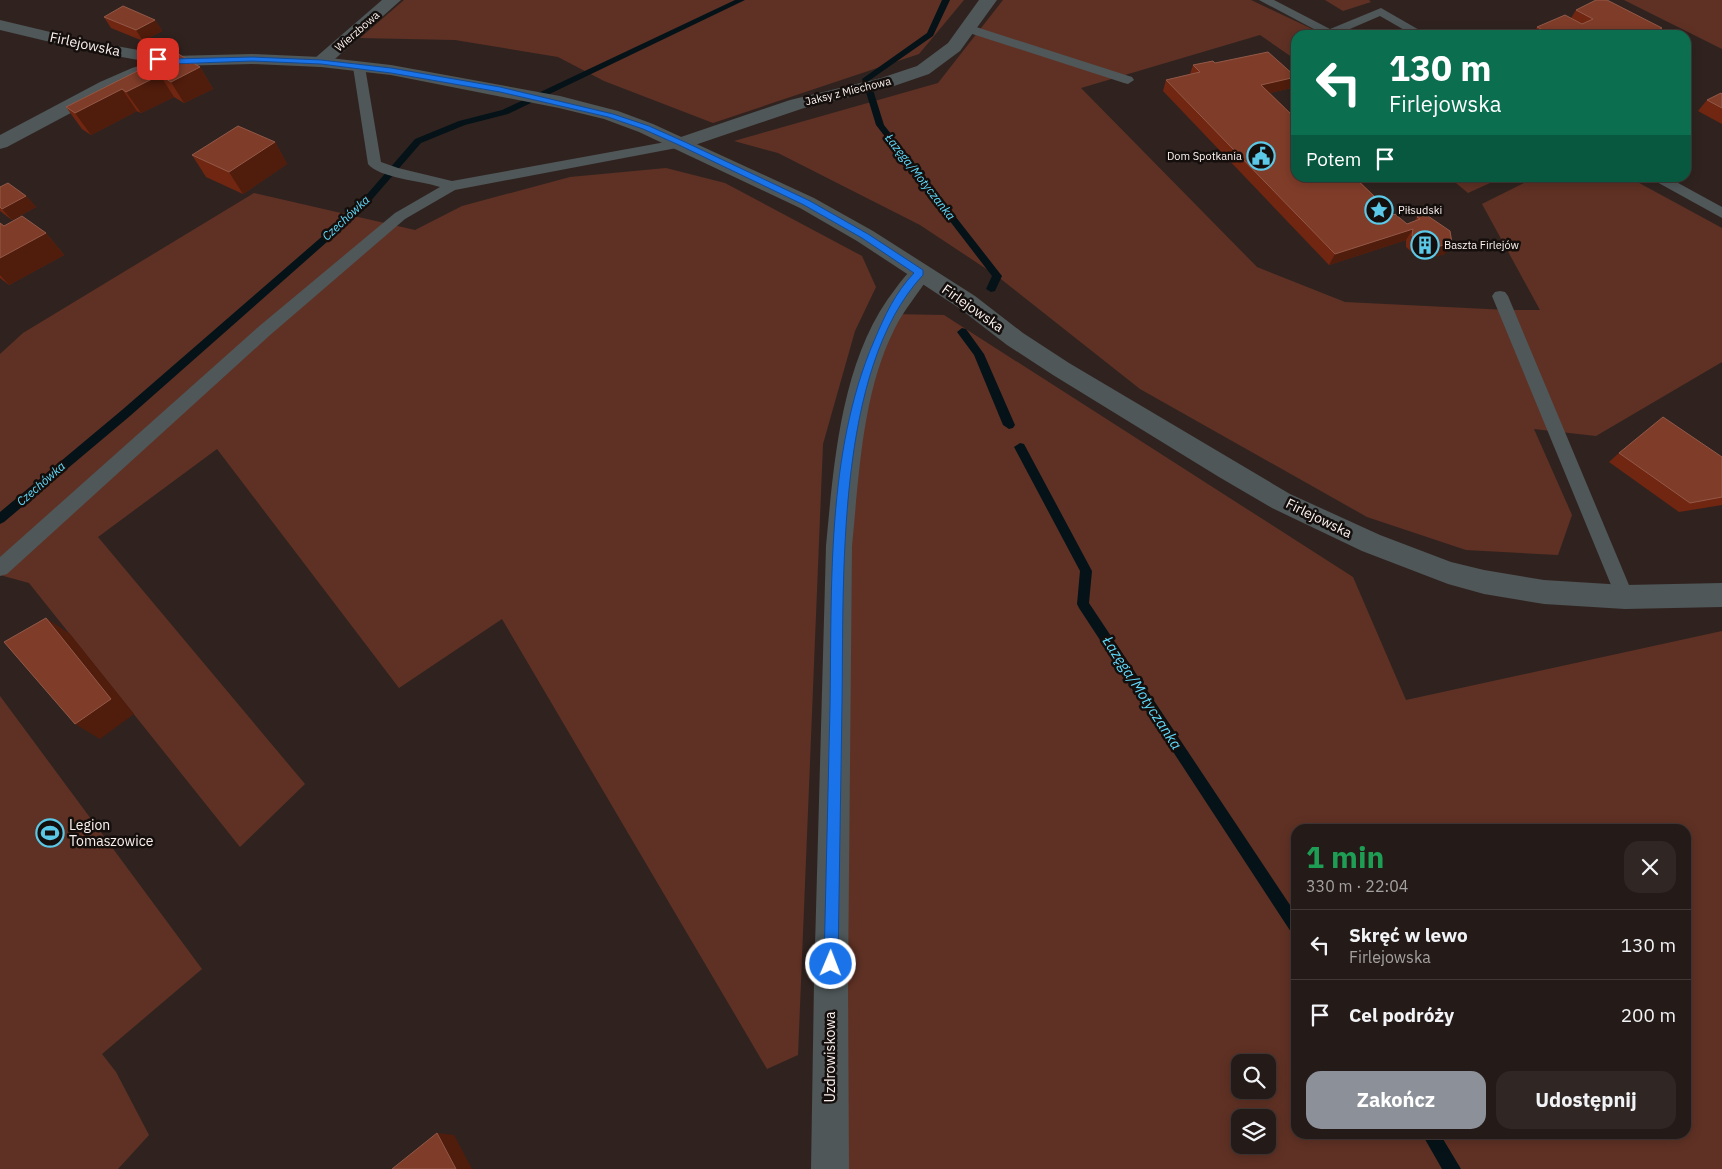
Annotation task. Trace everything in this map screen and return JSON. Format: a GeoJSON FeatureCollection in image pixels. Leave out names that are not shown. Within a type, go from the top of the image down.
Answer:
{"type":"FeatureCollection","features":[{"type":"Feature","properties":{"kind":"street","name":"Wierzbowa"},"geometry":{"type":"LineString","coordinates":[[321,62],[392,0]]}},
{"type":"Feature","properties":{"kind":"street","name":"Jaksy z Miechowa"},"geometry":{"type":"LineString","coordinates":[[682,143],[796,104],[887,82],[923,70],[954,47],[988,0]]}},
{"type":"Feature","properties":{"kind":"street","name":"Firlejowska"},"geometry":{"type":"LineString","coordinates":[[0,25],[88,46],[172,61],[252,59],[321,62],[391,70],[560,102],[620,118],[682,143],[807,203],[865,236],[967,302],[1061,369],[1228,470],[1327,524],[1410,560],[1484,582],[1544,592],[1624,597],[1722,595]]}},
{"type":"Feature","properties":{"kind":"street"},"geometry":{"type":"LineString","coordinates":[[0,143],[107,86],[138,72],[172,61]]}},
{"type":"Feature","properties":{"kind":"street","name":"Uzdrowiskowa"},"geometry":{"type":"LineString","coordinates":[[830,1169],[831,973],[840,527],[851,435],[865,374],[890,314],[903,290],[920,273]]}},
{"type":"Feature","properties":{"kind":"lane"},"geometry":{"type":"LineString","coordinates":[[1265,0],[1324,30]]}},
{"type":"Feature","properties":{"kind":"lane"},"geometry":{"type":"LineString","coordinates":[[1337,30],[1381,12],[1413,30]]}},
{"type":"Feature","properties":{"kind":"lane"},"geometry":{"type":"LineString","coordinates":[[967,28],[1128,80]]}},
{"type":"Feature","properties":{"kind":"lane"},"geometry":{"type":"LineString","coordinates":[[359,67],[375,164],[386,169],[437,180],[451,186]]}},
{"type":"Feature","properties":{"kind":"lane"},"geometry":{"type":"LineString","coordinates":[[0,568],[264,332],[400,216],[451,186],[682,143]]}},
{"type":"Feature","properties":{"kind":"lane"},"geometry":{"type":"LineString","coordinates":[[1667,182],[1722,213]]}},
{"type":"Feature","properties":{"kind":"lane"},"geometry":{"type":"LineString","coordinates":[[1500,296],[1624,597]]}},
{"type":"Feature","properties":{"kind":"shaded area"},"geometry":{"type":"Polygon","coordinates":[[[404,0],[964,0],[919,54],[713,123],[604,81],[558,57],[455,40],[360,38],[404,0]]]}},
{"type":"Feature","properties":{"kind":"shaded area"},"geometry":{"type":"Polygon","coordinates":[[[1003,0],[1251,0],[1314,30],[1291,30],[1291,57],[1260,35],[1081,88],[1257,267],[1345,302],[1540,310],[1482,204],[1526,182],[1637,182],[1722,228],[1722,362],[1596,436],[1534,429],[1572,515],[1558,555],[1466,550],[1367,517],[1140,389],[997,276],[920,225],[778,153],[734,141],[938,83],[1003,0]]]}},
{"type":"Feature","properties":{"kind":"shaded area"},"geometry":{"type":"Polygon","coordinates":[[[1325,0],[1369,0],[1371,2],[1343,11],[1325,0]]]}},
{"type":"Feature","properties":{"kind":"shaded area"},"geometry":{"type":"Polygon","coordinates":[[[1624,0],[1722,0],[1722,49],[1691,34],[1691,30],[1684,30],[1624,0]]]}},
{"type":"Feature","properties":{"kind":"shaded area"},"geometry":{"type":"Polygon","coordinates":[[[666,168],[725,183],[862,256],[876,287],[855,331],[823,444],[798,1055],[767,1069],[502,619],[399,688],[217,449],[98,537],[305,784],[240,847],[29,583],[0,575],[0,354],[23,333],[254,193],[415,230],[462,206],[570,177],[666,168]]]}},
{"type":"Feature","properties":{"kind":"shaded area"},"geometry":{"type":"Polygon","coordinates":[[[1455,182],[1492,182],[1468,193],[1455,182]]]}},
{"type":"Feature","properties":{"kind":"shaded area"},"geometry":{"type":"Polygon","coordinates":[[[890,314],[944,315],[1353,577],[1406,700],[1722,631],[1722,1169],[830,1169],[848,459],[890,314]]]}},
{"type":"Feature","properties":{"kind":"shaded area","name":"Legion Tomaszowice"},"geometry":{"type":"Polygon","coordinates":[[[0,696],[202,969],[102,1054],[116,1072],[149,1135],[118,1169],[0,1169],[0,696]]]}},
{"type":"Feature","properties":{"kind":"building"},"geometry":{"type":"Polygon","coordinates":[[[1596,0],[1607,0],[1662,28],[1658,30],[1543,30],[1537,27],[1565,15],[1582,24],[1593,19],[1576,10],[1596,0]]]}},
{"type":"Feature","properties":{"kind":"building"},"geometry":{"type":"Polygon","coordinates":[[[123,6],[155,20],[136,30],[104,17],[123,6]]]}},
{"type":"Feature","properties":{"kind":"building"},"geometry":{"type":"Polygon","coordinates":[[[175,52],[200,67],[171,82],[160,75],[126,92],[122,89],[75,113],[66,107],[175,52]]]}},
{"type":"Feature","properties":{"kind":"building","name":"Dom Spotkania"},"geometry":{"type":"Polygon","coordinates":[[[1268,52],[1291,73],[1291,78],[1261,85],[1291,114],[1291,182],[1359,182],[1394,215],[1407,224],[1420,219],[1417,217],[1422,215],[1428,216],[1450,231],[1452,243],[1436,247],[1421,244],[1412,236],[1413,229],[1335,254],[1166,80],[1200,72],[1193,65],[1213,61],[1215,63],[1268,52]]]}},
{"type":"Feature","properties":{"kind":"building"},"geometry":{"type":"Polygon","coordinates":[[[1721,93],[1722,108],[1707,100],[1721,93]]]}},
{"type":"Feature","properties":{"kind":"building"},"geometry":{"type":"Polygon","coordinates":[[[238,126],[275,142],[229,172],[192,155],[238,126]]]}},
{"type":"Feature","properties":{"kind":"building"},"geometry":{"type":"Polygon","coordinates":[[[8,183],[26,196],[2,209],[0,207],[0,187],[8,183]]]}},
{"type":"Feature","properties":{"kind":"building"},"geometry":{"type":"Polygon","coordinates":[[[22,216],[46,233],[0,258],[0,223],[4,226],[22,216]]]}},
{"type":"Feature","properties":{"kind":"building"},"geometry":{"type":"Polygon","coordinates":[[[1663,417],[1722,457],[1722,497],[1690,503],[1619,453],[1663,417]]]}},
{"type":"Feature","properties":{"kind":"building"},"geometry":{"type":"Polygon","coordinates":[[[46,618],[111,699],[75,724],[4,642],[46,618]]]}},
{"type":"Feature","properties":{"kind":"building"},"geometry":{"type":"Polygon","coordinates":[[[437,1133],[456,1169],[392,1169],[437,1133]]]}},
{"type":"Feature","properties":{"kind":"waterway","name":"Czechówka"},"geometry":{"type":"LineString","coordinates":[[0,519],[126,413],[359,209],[418,141],[462,123],[505,112],[741,0]]}},
{"type":"Feature","properties":{"kind":"waterway","name":"Łazęga/Motyczanka"},"geometry":{"type":"LineString","coordinates":[[946,0],[930,34],[866,79],[880,125],[997,276],[991,289]]}},
{"type":"Feature","properties":{"kind":"waterway","name":"Łazęga/Motyczanka"},"geometry":{"type":"LineString","coordinates":[[962,332],[979,354],[1009,425]]}},
{"type":"Feature","properties":{"kind":"waterway","name":"Łazęga/Motyczanka"},"geometry":{"type":"LineString","coordinates":[[1020,447],[1086,571],[1083,604],[1291,919]]}},
{"type":"Feature","properties":{"kind":"waterway","name":"Łazęga/Motyczanka"},"geometry":{"type":"LineString","coordinates":[[1433,1139],[1452,1169]]}},
{"type":"Feature","properties":{"kind":"place","name":"Dom Spotkania"},"geometry":{"type":"Point","coordinates":[1261,156]}},
{"type":"Feature","properties":{"kind":"place","name":"Piłsudski"},"geometry":{"type":"Point","coordinates":[1379,210]}},
{"type":"Feature","properties":{"kind":"place","name":"Baszta Firlejów"},"geometry":{"type":"Point","coordinates":[1425,245]}},
{"type":"Feature","properties":{"kind":"place","name":"Legion Tomaszowice"},"geometry":{"type":"Point","coordinates":[50,833]}},
{"type":"Feature","properties":{"kind":"route"},"geometry":{"type":"LineString","coordinates":[[158,59],[172,61],[252,59],[321,62],[391,70],[560,102],[611,116],[682,143],[807,203],[865,236],[920,273],[903,290],[890,314],[865,374],[851,435],[839,546],[831,964]]}}]}
